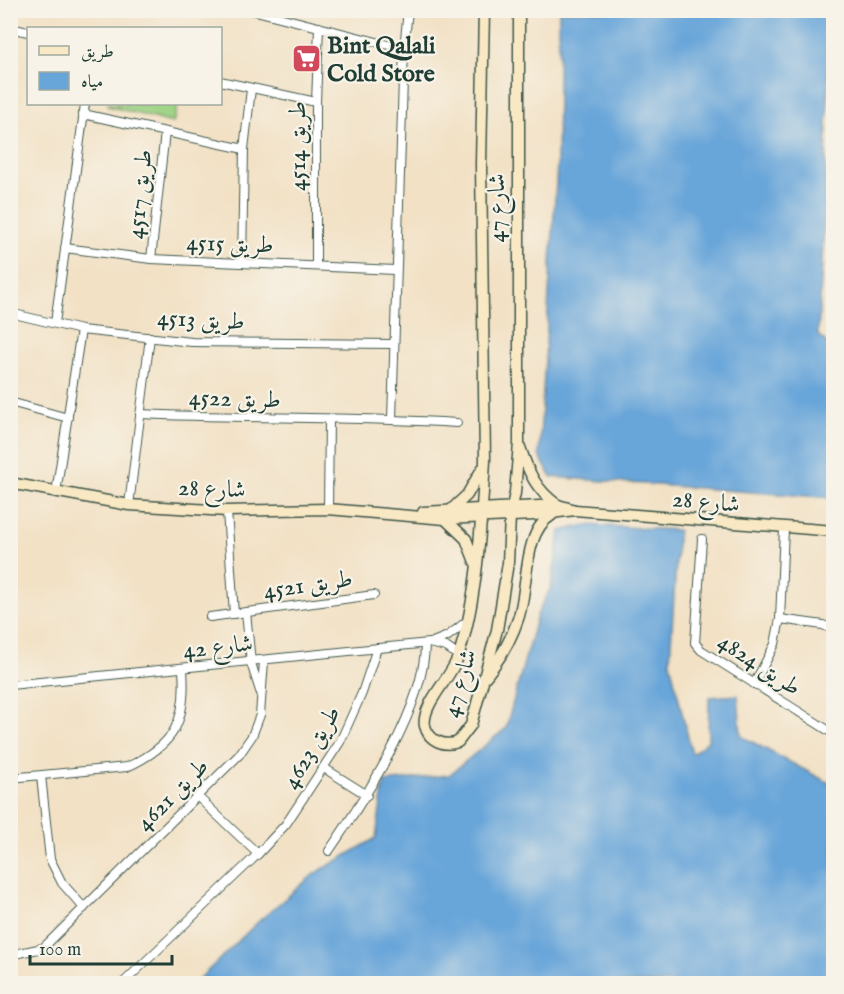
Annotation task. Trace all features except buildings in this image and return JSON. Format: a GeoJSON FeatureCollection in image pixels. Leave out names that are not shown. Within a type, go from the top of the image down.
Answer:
{"type":"FeatureCollection","features":[{"type":"Feature","properties":{"kind":"street"},"geometry":{"type":"LineString","coordinates":[[252,10],[404,49]]}},
{"type":"Feature","properties":{"kind":"street"},"geometry":{"type":"LineString","coordinates":[[392,419],[392,344],[404,49],[408,10]]}},
{"type":"Feature","properties":{"kind":"street","name":"شارع 47"},"geometry":{"type":"LineString","coordinates":[[484,10],[482,164],[485,461],[482,513],[476,563],[459,656],[444,686],[427,706],[426,727],[431,737],[441,744],[453,744],[465,735],[471,725],[496,630],[508,562],[519,443],[519,10]]}},
{"type":"Feature","properties":{"kind":"street","name":"طريق 4514"},"geometry":{"type":"LineString","coordinates":[[316,266],[316,102],[319,27]]}},
{"type":"Feature","properties":{"kind":"street"},"geometry":{"type":"LineString","coordinates":[[10,28],[27,32]]}},
{"type":"Feature","properties":{"kind":"street"},"geometry":{"type":"LineString","coordinates":[[222,82],[316,102]]}},
{"type":"Feature","properties":{"kind":"street"},"geometry":{"type":"LineString","coordinates":[[242,263],[244,149],[251,89]]}},
{"type":"Feature","properties":{"kind":"street"},"geometry":{"type":"LineString","coordinates":[[55,323],[85,105]]}},
{"type":"Feature","properties":{"kind":"street","name":"طريق 4517"},"geometry":{"type":"LineString","coordinates":[[83,114],[244,149]]}},
{"type":"Feature","properties":{"kind":"street","name":"طريق 4517"},"geometry":{"type":"LineString","coordinates":[[151,260],[165,132]]}},
{"type":"Feature","properties":{"kind":"street","name":"طريق 4515"},"geometry":{"type":"LineString","coordinates":[[64,248],[151,260],[395,270]]}},
{"type":"Feature","properties":{"kind":"street","name":"طريق 4513"},"geometry":{"type":"LineString","coordinates":[[10,313],[81,330],[192,342],[392,344]]}},
{"type":"Feature","properties":{"kind":"street"},"geometry":{"type":"LineString","coordinates":[[56,493],[81,330]]}},
{"type":"Feature","properties":{"kind":"street"},"geometry":{"type":"LineString","coordinates":[[129,505],[150,337]]}},
{"type":"Feature","properties":{"kind":"street"},"geometry":{"type":"LineString","coordinates":[[10,402],[68,418]]}},
{"type":"Feature","properties":{"kind":"street","name":"طريق 4522"},"geometry":{"type":"LineString","coordinates":[[140,414],[329,420],[392,419],[457,423]]}},
{"type":"Feature","properties":{"kind":"street"},"geometry":{"type":"LineString","coordinates":[[328,509],[329,420]]}},
{"type":"Feature","properties":{"kind":"street"},"geometry":{"type":"LineString","coordinates":[[482,681],[497,662],[519,618],[534,536],[543,520],[557,509],[537,487],[519,443]]}},
{"type":"Feature","properties":{"kind":"street"},"geometry":{"type":"LineString","coordinates":[[476,563],[466,539],[448,514],[474,485],[485,461]]}},
{"type":"Feature","properties":{"kind":"street","name":"شارع 28"},"geometry":{"type":"LineString","coordinates":[[10,483],[129,505],[226,511],[328,509],[448,514],[557,509],[784,529],[834,531]]}},
{"type":"Feature","properties":{"kind":"street","name":"طريق 4521"},"geometry":{"type":"LineString","coordinates":[[226,511],[234,614]]}},
{"type":"Feature","properties":{"kind":"street"},"geometry":{"type":"LineString","coordinates":[[754,684],[775,644],[780,619],[784,529]]}},
{"type":"Feature","properties":{"kind":"street","name":"طريق 4824"},"geometry":{"type":"LineString","coordinates":[[702,539],[694,643],[701,650],[834,734]]}},
{"type":"Feature","properties":{"kind":"street","name":"طريق 4521"},"geometry":{"type":"LineString","coordinates":[[210,617],[374,595]]}},
{"type":"Feature","properties":{"kind":"street","name":"طريق 4521"},"geometry":{"type":"LineString","coordinates":[[246,612],[251,663]]}},
{"type":"Feature","properties":{"kind":"street"},"geometry":{"type":"LineString","coordinates":[[780,619],[823,625],[834,630]]}},
{"type":"Feature","properties":{"kind":"street","name":"شارع 42"},"geometry":{"type":"LineString","coordinates":[[10,685],[183,670],[427,643],[448,636],[466,622]]}},
{"type":"Feature","properties":{"kind":"street"},"geometry":{"type":"LineString","coordinates":[[329,850],[367,795],[396,740],[422,675],[427,643]]}},
{"type":"Feature","properties":{"kind":"street","name":"شارع 42"},"geometry":{"type":"LineString","coordinates":[[427,643],[447,647],[459,656]]}},
{"type":"Feature","properties":{"kind":"street","name":"طريق 4623"},"geometry":{"type":"LineString","coordinates":[[258,854],[285,824],[324,768],[352,718],[377,648]]}},
{"type":"Feature","properties":{"kind":"street","name":"طريق 4621"},"geometry":{"type":"LineString","coordinates":[[10,955],[43,948],[239,755],[252,736],[260,715],[264,661]]}},
{"type":"Feature","properties":{"kind":"street","name":"طريق 4621"},"geometry":{"type":"LineString","coordinates":[[251,663],[261,692]]}},
{"type":"Feature","properties":{"kind":"street"},"geometry":{"type":"LineString","coordinates":[[10,778],[127,767],[159,748],[180,718],[186,700],[183,670]]}},
{"type":"Feature","properties":{"kind":"street"},"geometry":{"type":"LineString","coordinates":[[324,768],[367,795]]}},
{"type":"Feature","properties":{"kind":"street"},"geometry":{"type":"LineString","coordinates":[[41,776],[50,859],[62,884],[84,908]]}},
{"type":"Feature","properties":{"kind":"street"},"geometry":{"type":"LineString","coordinates":[[122,984],[258,854],[197,796]]}},
{"type":"Feature","properties":{"kind":"green space"},"geometry":{"type":"Polygon","coordinates":[[[108,105],[178,105],[173,123],[108,105]]]}},
{"type":"Feature","properties":{"kind":"water"},"geometry":{"type":"Polygon","coordinates":[[[559,11],[830,11],[825,205],[818,335],[833,348],[833,498],[551,477],[539,455],[557,165],[559,11]]]}},
{"type":"Feature","properties":{"kind":"water"},"geometry":{"type":"Polygon","coordinates":[[[586,525],[678,530],[670,662],[692,754],[708,741],[709,697],[738,695],[741,736],[833,785],[833,983],[195,983],[260,920],[314,874],[376,838],[384,782],[449,775],[506,728],[537,615],[551,587],[560,531],[586,525]]]}},
{"type":"Feature","properties":{"kind":"place","name":"Bint Qalali Cold Store"},"geometry":{"type":"Point","coordinates":[306,59]}}]}
